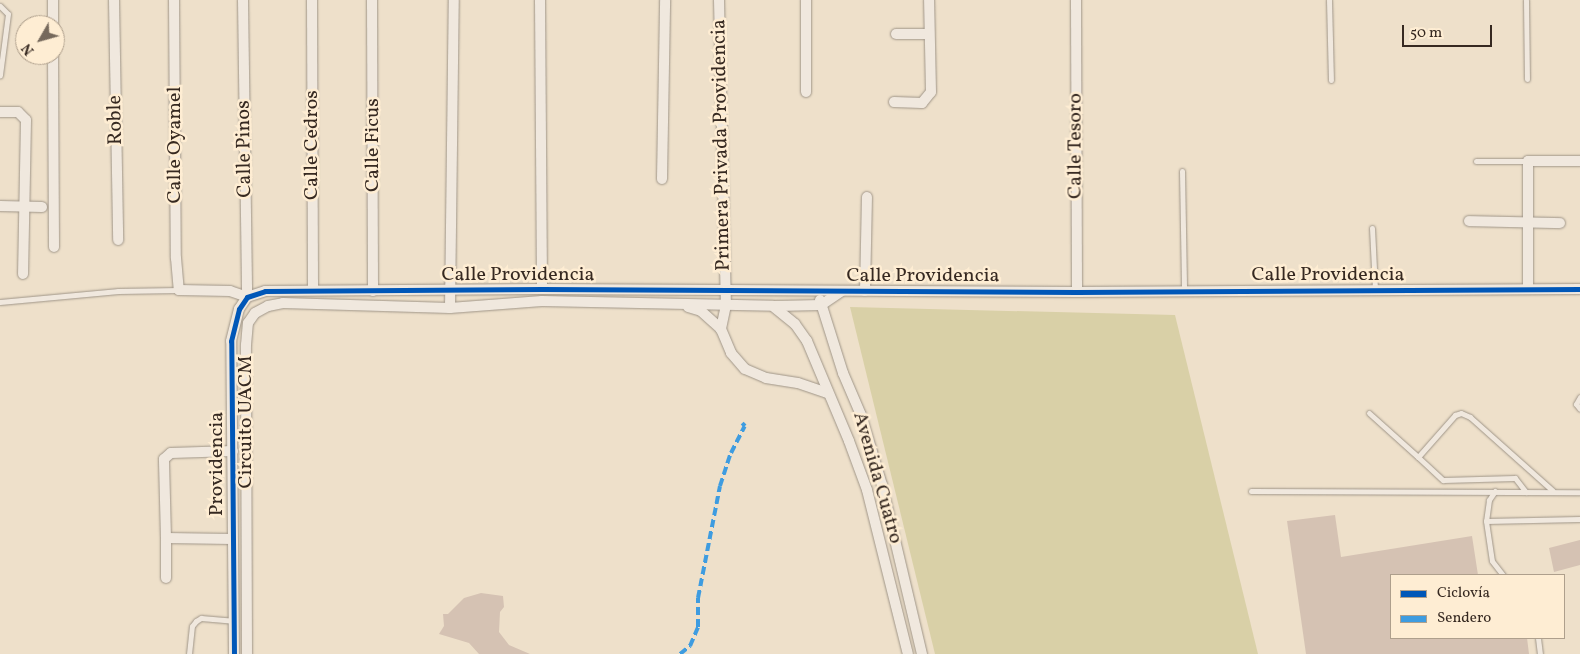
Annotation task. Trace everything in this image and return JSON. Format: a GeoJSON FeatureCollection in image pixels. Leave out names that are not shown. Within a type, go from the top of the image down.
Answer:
{"type":"FeatureCollection","features":[{"type":"Feature","properties":{"kind":"street"},"geometry":{"type":"LineString","coordinates":[[53,0],[53,15]]}},
{"type":"Feature","properties":{"kind":"street","name":"Roble"},"geometry":{"type":"LineString","coordinates":[[114,0],[118,240]]}},
{"type":"Feature","properties":{"kind":"street","name":"Calle Oyamel"},"geometry":{"type":"LineString","coordinates":[[174,0],[176,258],[179,290]]}},
{"type":"Feature","properties":{"kind":"street","name":"Calle Pinos"},"geometry":{"type":"LineString","coordinates":[[243,0],[247,298]]}},
{"type":"Feature","properties":{"kind":"street","name":"Calle Cedros"},"geometry":{"type":"LineString","coordinates":[[312,0],[312,290]]}},
{"type":"Feature","properties":{"kind":"street","name":"Calle Ficus"},"geometry":{"type":"LineString","coordinates":[[372,0],[373,291]]}},
{"type":"Feature","properties":{"kind":"street"},"geometry":{"type":"LineString","coordinates":[[450,308],[454,0]]}},
{"type":"Feature","properties":{"kind":"street"},"geometry":{"type":"LineString","coordinates":[[540,0],[542,289]]}},
{"type":"Feature","properties":{"kind":"street"},"geometry":{"type":"LineString","coordinates":[[662,179],[665,0]]}},
{"type":"Feature","properties":{"kind":"street","name":"Primera Privada Providencia"},"geometry":{"type":"LineString","coordinates":[[719,0],[726,306],[721,329]]}},
{"type":"Feature","properties":{"kind":"street"},"geometry":{"type":"LineString","coordinates":[[806,0],[806,92]]}},
{"type":"Feature","properties":{"kind":"street"},"geometry":{"type":"LineString","coordinates":[[894,102],[922,103],[928,99],[931,92],[929,0]]}},
{"type":"Feature","properties":{"kind":"street","name":"Calle Tesoro"},"geometry":{"type":"LineString","coordinates":[[1076,0],[1077,292]]}},
{"type":"Feature","properties":{"kind":"street"},"geometry":{"type":"LineString","coordinates":[[896,34],[929,34]]}},
{"type":"Feature","properties":{"kind":"street"},"geometry":{"type":"LineString","coordinates":[[53,65],[54,247]]}},
{"type":"Feature","properties":{"kind":"street"},"geometry":{"type":"LineString","coordinates":[[0,112],[18,112],[26,120],[23,274]]}},
{"type":"Feature","properties":{"kind":"street"},"geometry":{"type":"LineString","coordinates":[[1528,289],[1528,161],[1580,161]]}},
{"type":"Feature","properties":{"kind":"street"},"geometry":{"type":"LineString","coordinates":[[865,291],[867,197]]}},
{"type":"Feature","properties":{"kind":"street"},"geometry":{"type":"LineString","coordinates":[[0,206],[42,207]]}},
{"type":"Feature","properties":{"kind":"street"},"geometry":{"type":"LineString","coordinates":[[1469,221],[1560,223]]}},
{"type":"Feature","properties":{"kind":"street","name":"Calle Providencia"},"geometry":{"type":"LineString","coordinates":[[247,298],[265,291],[312,290],[542,289],[1184,292],[1580,289]]}},
{"type":"Feature","properties":{"kind":"street"},"geometry":{"type":"LineString","coordinates":[[179,290],[230,291],[247,298]]}},
{"type":"Feature","properties":{"kind":"street","name":"Avenida Cuatro"},"geometry":{"type":"LineString","coordinates":[[820,291],[821,304],[861,415],[879,477],[922,654]]}},
{"type":"Feature","properties":{"kind":"street"},"geometry":{"type":"LineString","coordinates":[[821,304],[842,291]]}},
{"type":"Feature","properties":{"kind":"street","name":"Providencia"},"geometry":{"type":"LineString","coordinates":[[234,654],[231,341],[239,309],[247,298]]}},
{"type":"Feature","properties":{"kind":"street","name":"Calle Providencia"},"geometry":{"type":"LineString","coordinates":[[283,303],[450,308],[542,301],[726,306],[821,304]]}},
{"type":"Feature","properties":{"kind":"street","name":"Circuito UACM"},"geometry":{"type":"LineString","coordinates":[[247,654],[246,345],[248,323],[255,313],[268,306],[283,303]]}},
{"type":"Feature","properties":{"kind":"street"},"geometry":{"type":"LineString","coordinates":[[678,304],[701,311],[721,329],[731,353],[749,372],[827,393]]}},
{"type":"Feature","properties":{"kind":"street","name":"Avenida Cuatro"},"geometry":{"type":"LineString","coordinates":[[773,306],[795,324],[807,341],[867,490],[908,654]]}},
{"type":"Feature","properties":{"kind":"street"},"geometry":{"type":"LineString","coordinates":[[166,578],[164,459],[167,455],[233,451]]}},
{"type":"Feature","properties":{"kind":"street"},"geometry":{"type":"LineString","coordinates":[[166,538],[232,539]]}},
{"type":"Feature","properties":{"kind":"lane"},"geometry":{"type":"LineString","coordinates":[[1329,0],[1331,80]]}},
{"type":"Feature","properties":{"kind":"lane"},"geometry":{"type":"LineString","coordinates":[[1526,0],[1527,79]]}},
{"type":"Feature","properties":{"kind":"lane"},"geometry":{"type":"LineString","coordinates":[[0,6],[8,14],[0,75]]}},
{"type":"Feature","properties":{"kind":"lane"},"geometry":{"type":"LineString","coordinates":[[1476,161],[1528,161]]}},
{"type":"Feature","properties":{"kind":"lane"},"geometry":{"type":"LineString","coordinates":[[1182,171],[1184,292]]}},
{"type":"Feature","properties":{"kind":"lane"},"geometry":{"type":"LineString","coordinates":[[1372,228],[1375,290]]}},
{"type":"Feature","properties":{"kind":"lane"},"geometry":{"type":"LineString","coordinates":[[0,302],[118,291],[179,290]]}},
{"type":"Feature","properties":{"kind":"lane"},"geometry":{"type":"LineString","coordinates":[[1580,397],[1576,404],[1580,409]]}},
{"type":"Feature","properties":{"kind":"lane"},"geometry":{"type":"LineString","coordinates":[[1369,413],[1443,480],[1515,478],[1526,492]]}},
{"type":"Feature","properties":{"kind":"lane"},"geometry":{"type":"LineString","coordinates":[[1418,457],[1455,415],[1461,413],[1470,417],[1553,492]]}},
{"type":"Feature","properties":{"kind":"lane"},"geometry":{"type":"LineString","coordinates":[[1252,490],[1580,492]]}},
{"type":"Feature","properties":{"kind":"lane"},"geometry":{"type":"LineString","coordinates":[[1495,491],[1489,500],[1486,521],[1492,561],[1502,574]]}},
{"type":"Feature","properties":{"kind":"lane"},"geometry":{"type":"LineString","coordinates":[[1486,521],[1580,518]]}},
{"type":"Feature","properties":{"kind":"lane"},"geometry":{"type":"LineString","coordinates":[[190,654],[192,626],[196,621],[201,618],[233,621]]}},
{"type":"Feature","properties":{"kind":"lane"},"geometry":{"type":"LineString","coordinates":[[1538,639],[1540,654]]}},
{"type":"Feature","properties":{"kind":"shaded area"},"geometry":{"type":"Polygon","coordinates":[[[850,307],[1175,315],[1258,654],[935,654],[850,307]]]}},
{"type":"Feature","properties":{"kind":"building"},"geometry":{"type":"Polygon","coordinates":[[[1335,515],[1341,557],[1472,536],[1478,574],[1390,574],[1390,639],[1527,639],[1529,654],[1306,654],[1287,521],[1335,515]]]}},
{"type":"Feature","properties":{"kind":"building"},"geometry":{"type":"Polygon","coordinates":[[[1580,540],[1580,565],[1554,572],[1549,548],[1580,540]]]}},
{"type":"Feature","properties":{"kind":"building"},"geometry":{"type":"Polygon","coordinates":[[[481,593],[503,596],[504,607],[500,612],[499,632],[509,645],[530,654],[479,654],[469,643],[439,634],[444,626],[443,614],[448,614],[464,598],[481,593]]]}},
{"type":"Feature","properties":{"kind":"marked path"},"geometry":{"type":"LineString","coordinates":[[680,654],[690,646],[698,627],[698,598],[720,486],[731,453],[745,426],[742,423]]}},
{"type":"Feature","properties":{"kind":"cycle path"},"geometry":{"type":"LineString","coordinates":[[234,654],[231,341],[239,309],[247,297],[265,291],[542,289],[1077,292],[1580,289]]}}]}
